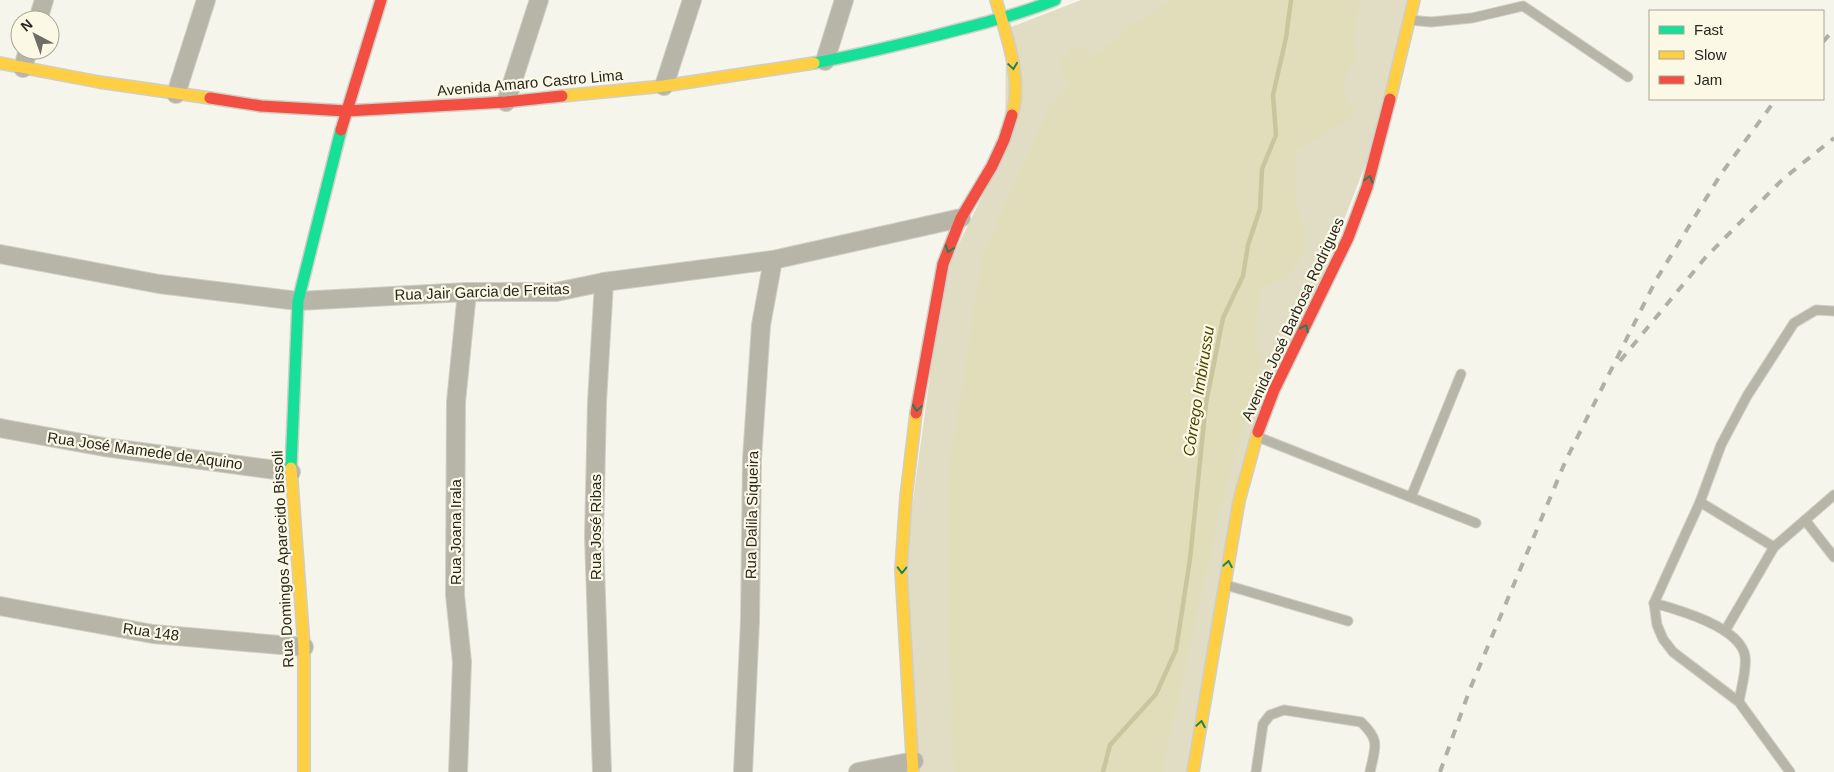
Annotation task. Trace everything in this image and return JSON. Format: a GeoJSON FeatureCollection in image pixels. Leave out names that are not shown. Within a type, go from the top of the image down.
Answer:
{"type":"FeatureCollection","features":[{"type":"Feature","properties":{"kind":"street"},"geometry":{"type":"LineString","coordinates":[[176,94],[206,0]]}},
{"type":"Feature","properties":{"kind":"street","name":"Rua Domingos Aparecido Bissoli"},"geometry":{"type":"LineString","coordinates":[[304,772],[304,647],[291,472],[298,301],[346,111],[381,0]]}},
{"type":"Feature","properties":{"kind":"street"},"geometry":{"type":"LineString","coordinates":[[506,102],[538,0]]}},
{"type":"Feature","properties":{"kind":"street"},"geometry":{"type":"LineString","coordinates":[[664,86],[692,0]]}},
{"type":"Feature","properties":{"kind":"street"},"geometry":{"type":"LineString","coordinates":[[825,60],[844,0]]}},
{"type":"Feature","properties":{"kind":"street"},"geometry":{"type":"LineString","coordinates":[[858,772],[913,767],[901,570],[906,497],[917,406],[943,264],[961,218],[1004,140],[1013,112],[1015,83],[1010,50],[996,0]]}},
{"type":"Feature","properties":{"kind":"street","name":"Avenida Amaro Castro Lima"},"geometry":{"type":"LineString","coordinates":[[0,63],[176,94],[261,106],[346,111],[506,102],[664,86],[825,60],[898,45],[1001,19],[1055,0]]}},
{"type":"Feature","properties":{"kind":"street","name":"Avenida José Barbosa Rodrigues"},"geometry":{"type":"LineString","coordinates":[[1193,772],[1239,501],[1256,436],[1274,390],[1348,238],[1367,187],[1414,0]]}},
{"type":"Feature","properties":{"kind":"street"},"geometry":{"type":"LineString","coordinates":[[23,68],[25,60]]}},
{"type":"Feature","properties":{"kind":"street","name":"Rua Jair Garcia de Freitas"},"geometry":{"type":"LineString","coordinates":[[0,254],[159,284],[298,301],[467,292],[556,292],[604,282],[773,260],[961,218]]}},
{"type":"Feature","properties":{"kind":"street","name":"Rua Dalila Siqueira"},"geometry":{"type":"LineString","coordinates":[[743,772],[750,621],[752,459],[761,325],[773,260]]}},
{"type":"Feature","properties":{"kind":"street","name":"Rua José Ribas"},"geometry":{"type":"LineString","coordinates":[[602,772],[594,537],[597,402],[604,282]]}},
{"type":"Feature","properties":{"kind":"street","name":"Rua Joana Irala"},"geometry":{"type":"LineString","coordinates":[[458,772],[462,662],[455,595],[456,402],[467,292]]}},
{"type":"Feature","properties":{"kind":"street","name":"Rua José Mamede de Aquino"},"geometry":{"type":"LineString","coordinates":[[0,428],[104,447],[291,472]]}},
{"type":"Feature","properties":{"kind":"street","name":"Rua 148"},"geometry":{"type":"LineString","coordinates":[[0,606],[153,634],[304,647]]}},
{"type":"Feature","properties":{"kind":"lane"},"geometry":{"type":"LineString","coordinates":[[1409,20],[1431,22],[1472,18],[1523,6],[1628,77]]}},
{"type":"Feature","properties":{"kind":"lane"},"geometry":{"type":"LineString","coordinates":[[1790,772],[1739,702],[1674,652],[1663,639],[1657,624],[1654,603],[1700,502],[1721,444],[1747,396],[1794,323],[1816,310],[1834,311]]}},
{"type":"Feature","properties":{"kind":"lane"},"geometry":{"type":"LineString","coordinates":[[1412,497],[1461,374]]}},
{"type":"Feature","properties":{"kind":"lane"},"geometry":{"type":"LineString","coordinates":[[1256,436],[1476,523]]}},
{"type":"Feature","properties":{"kind":"lane"},"geometry":{"type":"LineString","coordinates":[[1725,631],[1774,547],[1834,495]]}},
{"type":"Feature","properties":{"kind":"lane"},"geometry":{"type":"LineString","coordinates":[[1700,502],[1774,547]]}},
{"type":"Feature","properties":{"kind":"lane"},"geometry":{"type":"LineString","coordinates":[[1805,520],[1834,556]]}},
{"type":"Feature","properties":{"kind":"lane"},"geometry":{"type":"LineString","coordinates":[[1224,584],[1348,621]]}},
{"type":"Feature","properties":{"kind":"lane"},"geometry":{"type":"LineString","coordinates":[[1654,603],[1708,621],[1725,631],[1742,645],[1746,657],[1739,702]]}},
{"type":"Feature","properties":{"kind":"lane"},"geometry":{"type":"LineString","coordinates":[[1256,772],[1263,724],[1270,715],[1284,710],[1361,722],[1370,731],[1376,742],[1370,772]]}},
{"type":"Feature","properties":{"kind":"shaded area"},"geometry":{"type":"Polygon","coordinates":[[[1081,0],[1417,0],[1393,94],[1256,446],[1195,772],[914,772],[902,580],[944,274],[1005,150],[1006,29],[1081,0]]]}},
{"type":"Feature","properties":{"kind":"shaded area"},"geometry":{"type":"Polygon","coordinates":[[[1171,0],[1361,0],[1353,37],[1357,56],[1344,82],[1345,95],[1354,109],[1348,121],[1298,149],[1295,171],[1297,208],[1304,231],[1304,256],[1286,278],[1259,289],[1256,347],[1264,355],[1223,499],[1162,772],[954,772],[949,638],[950,461],[983,254],[1049,107],[1068,88],[1060,62],[1069,50],[1082,46],[1092,57],[1110,44],[1130,25],[1171,0]]]}},
{"type":"Feature","properties":{"kind":"waterway","name":"Córrego Imbirussu"},"geometry":{"type":"LineString","coordinates":[[1103,772],[1110,745],[1156,694],[1176,650],[1190,559],[1206,403],[1223,318],[1243,276],[1248,245],[1260,209],[1262,169],[1276,135],[1273,95],[1286,38],[1291,0]]}},
{"type":"Feature","properties":{"kind":"railway"},"geometry":{"type":"LineString","coordinates":[[1824,41],[1834,29]]}},
{"type":"Feature","properties":{"kind":"railway"},"geometry":{"type":"LineString","coordinates":[[1440,772],[1470,689],[1566,460],[1656,280],[1721,174],[1775,100]]}},
{"type":"Feature","properties":{"kind":"railway"},"geometry":{"type":"LineString","coordinates":[[1620,361],[1705,258],[1783,179],[1834,138]]}},
{"type":"Feature","properties":{"kind":"traffic: fast"},"geometry":{"type":"LineString","coordinates":[[814,63],[934,36],[1010,16],[1055,0]]}},
{"type":"Feature","properties":{"kind":"traffic: fast"},"geometry":{"type":"LineString","coordinates":[[291,468],[298,301],[341,130]]}},
{"type":"Feature","properties":{"kind":"traffic: slow"},"geometry":{"type":"LineString","coordinates":[[996,0],[1012,57],[1016,86],[1012,115]]}},
{"type":"Feature","properties":{"kind":"traffic: slow"},"geometry":{"type":"LineString","coordinates":[[1390,99],[1414,0]]}},
{"type":"Feature","properties":{"kind":"traffic: slow"},"geometry":{"type":"LineString","coordinates":[[0,63],[99,82],[210,98]]}},
{"type":"Feature","properties":{"kind":"traffic: slow"},"geometry":{"type":"LineString","coordinates":[[562,96],[664,86],[814,63]]}},
{"type":"Feature","properties":{"kind":"traffic: slow"},"geometry":{"type":"LineString","coordinates":[[913,772],[901,570],[906,497],[916,413]]}},
{"type":"Feature","properties":{"kind":"traffic: slow"},"geometry":{"type":"LineString","coordinates":[[1193,772],[1239,501],[1258,432]]}},
{"type":"Feature","properties":{"kind":"traffic: slow"},"geometry":{"type":"LineString","coordinates":[[291,468],[304,647],[304,772]]}},
{"type":"Feature","properties":{"kind":"traffic: jam"},"geometry":{"type":"LineString","coordinates":[[341,130],[381,0]]}},
{"type":"Feature","properties":{"kind":"traffic: jam"},"geometry":{"type":"LineString","coordinates":[[210,98],[261,106],[346,111],[506,102],[562,96]]}},
{"type":"Feature","properties":{"kind":"traffic: jam"},"geometry":{"type":"LineString","coordinates":[[1258,432],[1274,390],[1348,238],[1367,187],[1390,99]]}},
{"type":"Feature","properties":{"kind":"traffic: jam"},"geometry":{"type":"LineString","coordinates":[[916,413],[943,264],[961,218],[992,166],[1004,140],[1012,115]]}}]}
